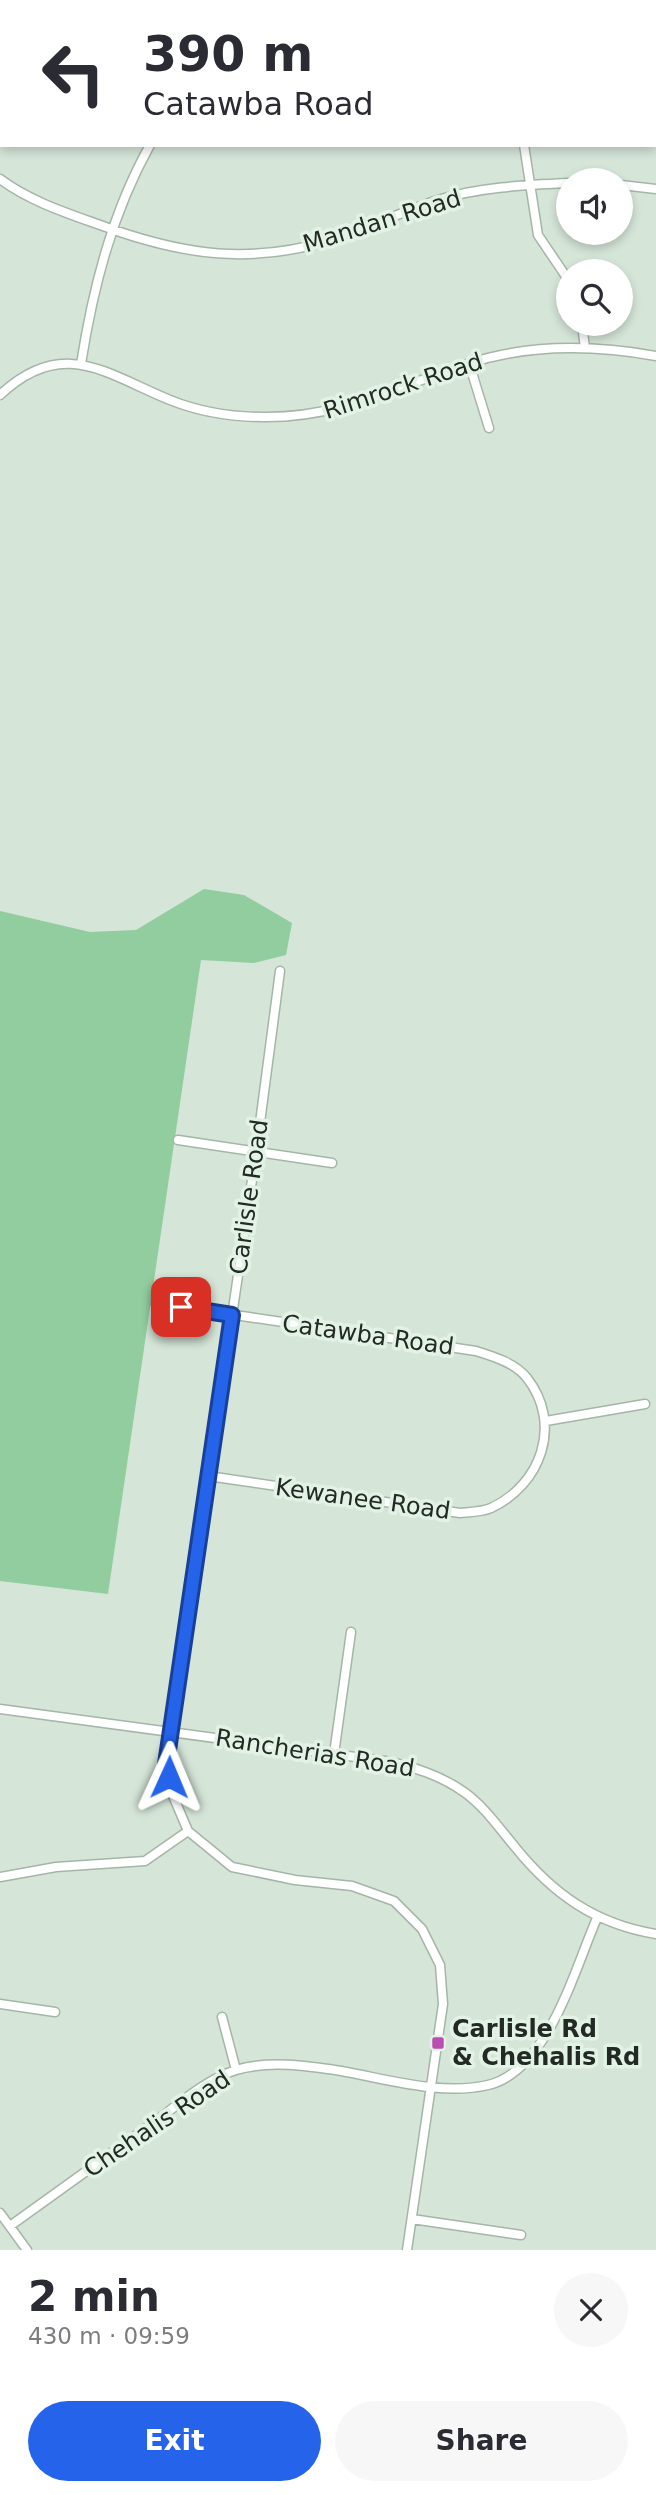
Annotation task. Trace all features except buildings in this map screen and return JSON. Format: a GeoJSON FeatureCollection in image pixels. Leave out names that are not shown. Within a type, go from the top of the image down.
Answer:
{"type":"FeatureCollection","features":[{"type":"Feature","properties":{"kind":"street"},"geometry":{"type":"LineString","coordinates":[[81,364],[92,293],[112,229],[149,147]]}},
{"type":"Feature","properties":{"kind":"street"},"geometry":{"type":"LineString","coordinates":[[524,147],[538,235],[556,262]]}},
{"type":"Feature","properties":{"kind":"street","name":"Mandan Road"},"geometry":{"type":"LineString","coordinates":[[0,179],[36,201],[163,247],[214,254],[254,254],[329,241],[439,199],[556,184]]}},
{"type":"Feature","properties":{"kind":"street"},"geometry":{"type":"LineString","coordinates":[[633,186],[656,189]]}},
{"type":"Feature","properties":{"kind":"street"},"geometry":{"type":"LineString","coordinates":[[584,336],[585,348]]}},
{"type":"Feature","properties":{"kind":"street","name":"Rimrock Road"},"geometry":{"type":"LineString","coordinates":[[0,396],[30,373],[65,364],[81,364],[111,371],[169,399],[202,411],[261,418],[304,416],[337,411],[469,363],[501,355],[585,348],[656,356]]}},
{"type":"Feature","properties":{"kind":"street"},"geometry":{"type":"LineString","coordinates":[[469,363],[489,428]]}},
{"type":"Feature","properties":{"kind":"street","name":"Carlisle Road"},"geometry":{"type":"LineString","coordinates":[[280,971],[257,1153],[166,1764],[171,1791],[188,1831],[232,1867],[295,1880],[352,1886],[394,1901],[422,1929],[440,1965],[443,2004],[407,2250]]}},
{"type":"Feature","properties":{"kind":"street"},"geometry":{"type":"LineString","coordinates":[[178,1140],[332,1163]]}},
{"type":"Feature","properties":{"kind":"street","name":"Catawba Road"},"geometry":{"type":"LineString","coordinates":[[155,1303],[476,1351],[503,1359],[527,1377],[539,1398],[546,1421]]}},
{"type":"Feature","properties":{"kind":"street"},"geometry":{"type":"LineString","coordinates":[[546,1421],[645,1404]]}},
{"type":"Feature","properties":{"kind":"street","name":"Kewanee Road"},"geometry":{"type":"LineString","coordinates":[[208,1476],[460,1513],[489,1510],[518,1493],[539,1464],[546,1421]]}},
{"type":"Feature","properties":{"kind":"street"},"geometry":{"type":"LineString","coordinates":[[334,1754],[351,1632]]}},
{"type":"Feature","properties":{"kind":"street","name":"Rancherias Road"},"geometry":{"type":"LineString","coordinates":[[0,1710],[171,1730],[409,1766],[451,1783],[467,1794],[492,1819],[542,1880],[561,1896],[597,1918],[656,1934]]}},
{"type":"Feature","properties":{"kind":"street"},"geometry":{"type":"LineString","coordinates":[[0,1877],[56,1867],[145,1861],[188,1831]]}},
{"type":"Feature","properties":{"kind":"street","name":"Chehalis Road"},"geometry":{"type":"LineString","coordinates":[[10,2226],[196,2092],[236,2070],[277,2065],[310,2066],[432,2086],[489,2085],[518,2071],[548,2031],[597,1918]]}},
{"type":"Feature","properties":{"kind":"street"},"geometry":{"type":"LineString","coordinates":[[0,2004],[55,2012]]}},
{"type":"Feature","properties":{"kind":"street"},"geometry":{"type":"LineString","coordinates":[[222,2017],[236,2070]]}},
{"type":"Feature","properties":{"kind":"street"},"geometry":{"type":"LineString","coordinates":[[0,2213],[27,2250]]}},
{"type":"Feature","properties":{"kind":"street"},"geometry":{"type":"LineString","coordinates":[[412,2220],[521,2235]]}},
{"type":"Feature","properties":{"kind":"green space"},"geometry":{"type":"Polygon","coordinates":[[[204,889],[244,895],[292,923],[286,955],[254,963],[201,960],[108,1594],[0,1581],[0,911],[90,932],[136,930],[204,889]]]}},
{"type":"Feature","properties":{"kind":"place","name":"Carlisle Rd & Chehalis Rd"},"geometry":{"type":"Point","coordinates":[438,2043]}},
{"type":"Feature","properties":{"kind":"route"},"geometry":{"type":"LineString","coordinates":[[169,1777],[166,1764],[232,1315],[181,1307]]}}]}
